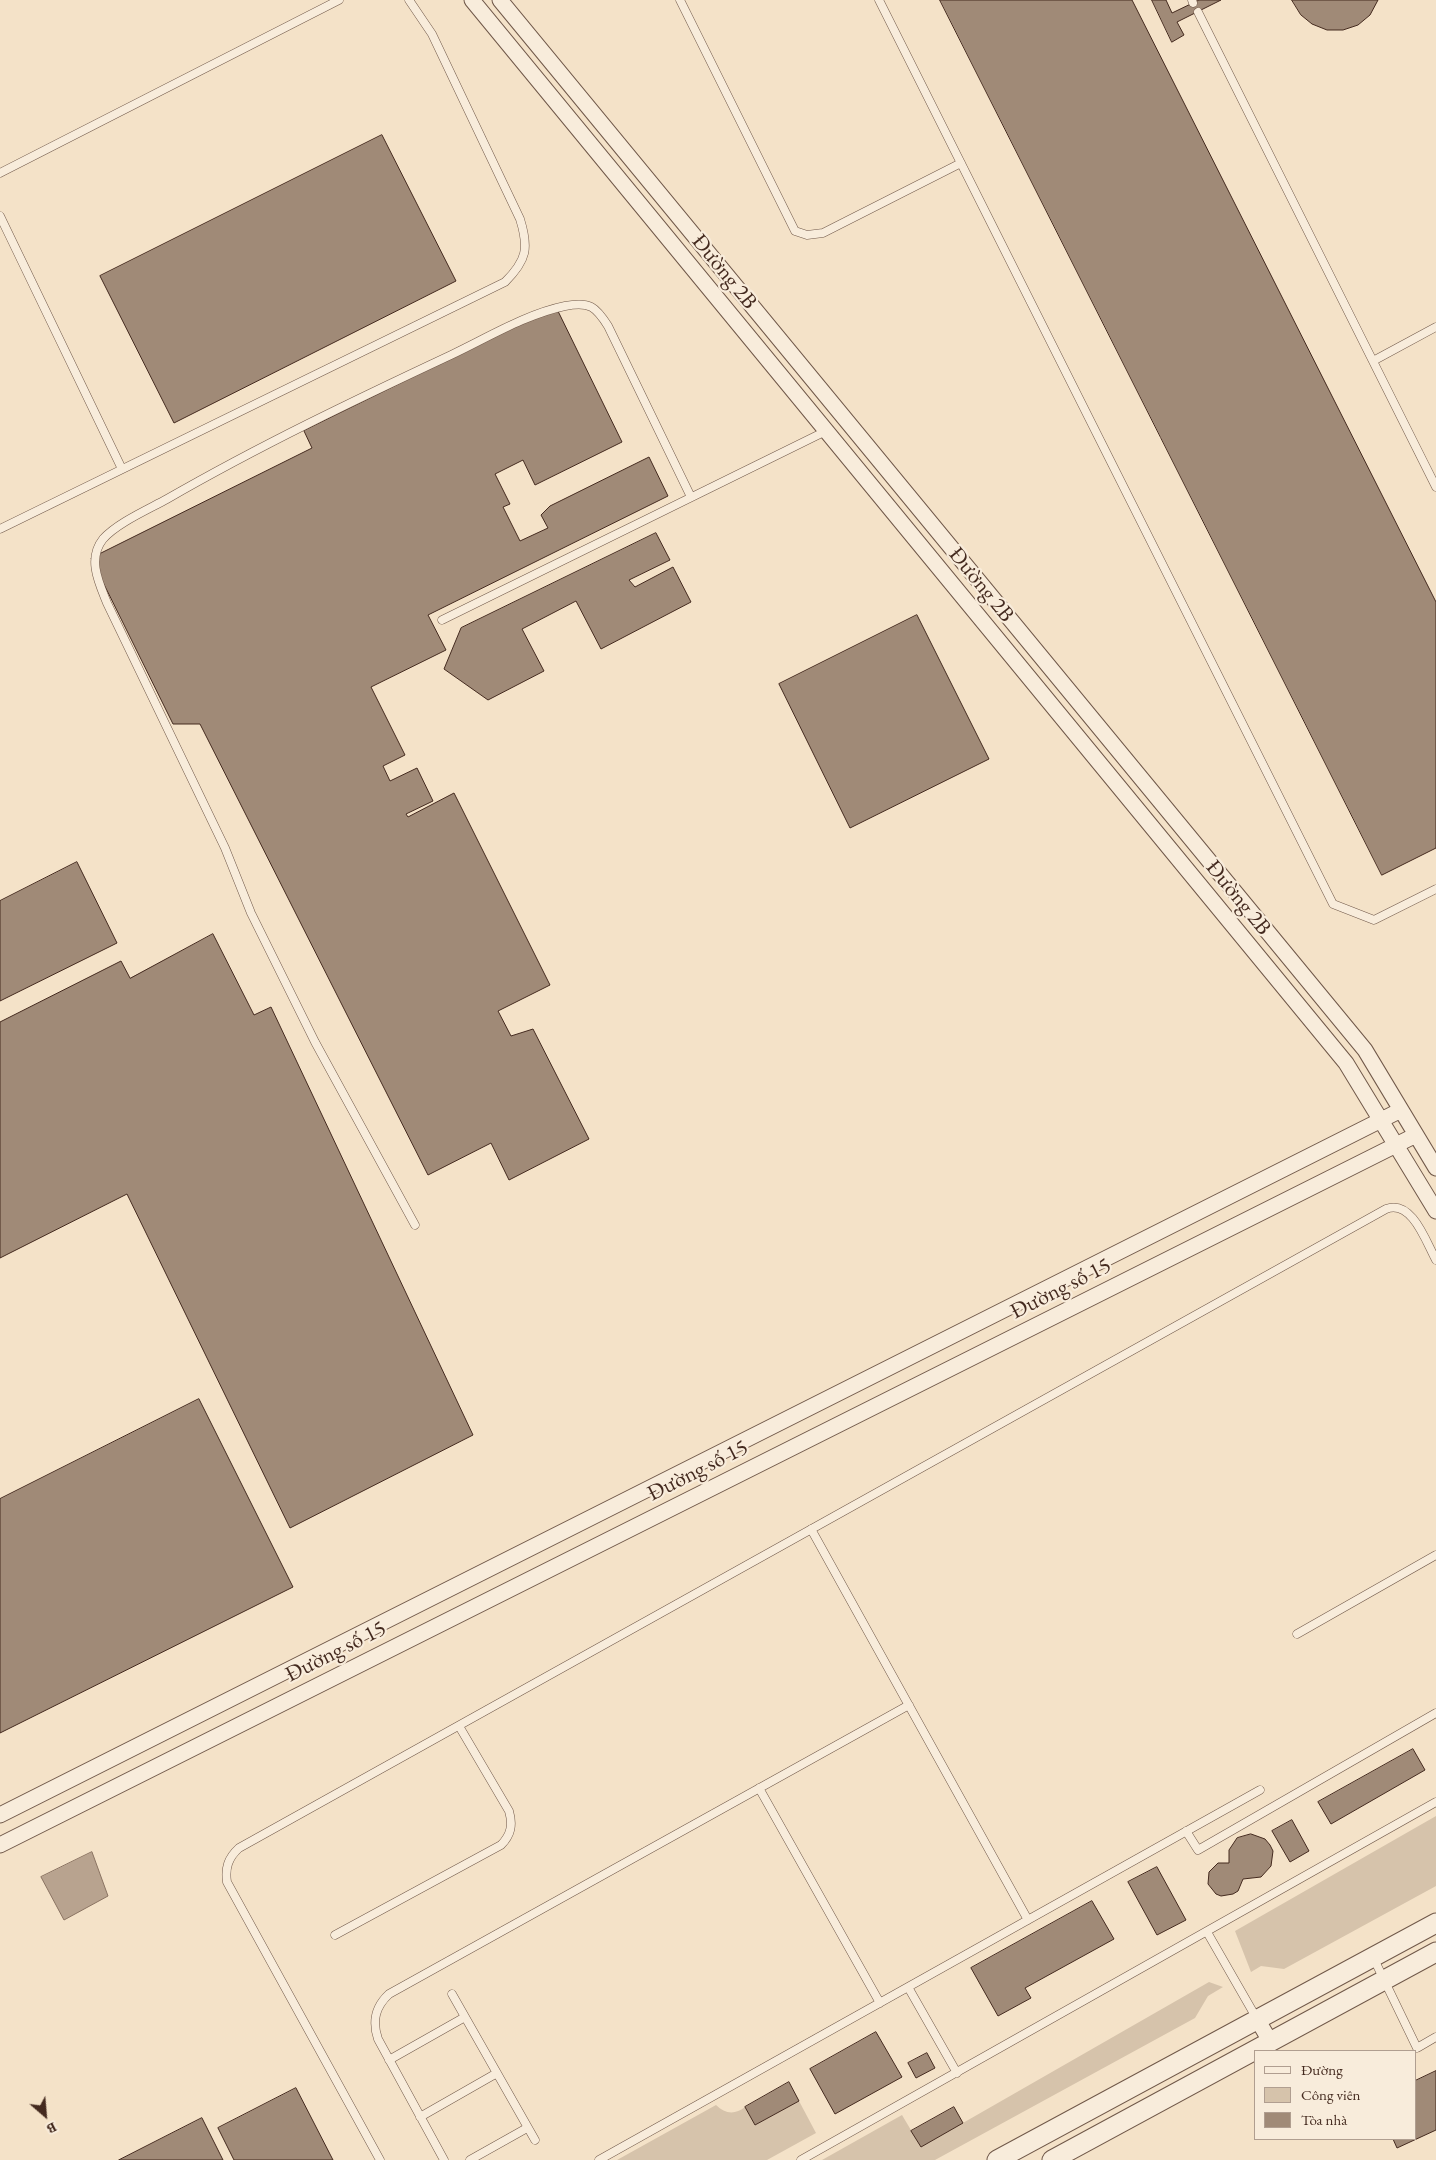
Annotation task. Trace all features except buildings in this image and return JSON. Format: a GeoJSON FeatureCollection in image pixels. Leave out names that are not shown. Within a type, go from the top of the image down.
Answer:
{"type":"FeatureCollection","features":[{"type":"Feature","properties":{"kind":"street","name":"Đường 2B"},"geometry":{"type":"LineString","coordinates":[[472,0],[1346,1063],[1436,1211]]}},
{"type":"Feature","properties":{"kind":"street","name":"Đường 2B"},"geometry":{"type":"LineString","coordinates":[[500,0],[1365,1050],[1436,1168]]}},
{"type":"Feature","properties":{"kind":"street","name":"Đường số 15"},"geometry":{"type":"LineString","coordinates":[[0,1815],[1401,1110]]}},
{"type":"Feature","properties":{"kind":"street","name":"Đường số 15"},"geometry":{"type":"LineString","coordinates":[[0,1845],[1416,1135]]}},
{"type":"Feature","properties":{"kind":"street"},"geometry":{"type":"LineString","coordinates":[[997,2160],[1373,1956],[1436,1924]]}},
{"type":"Feature","properties":{"kind":"street"},"geometry":{"type":"LineString","coordinates":[[1255,2050],[1436,1952]]}},
{"type":"Feature","properties":{"kind":"street"},"geometry":{"type":"LineString","coordinates":[[1257,2019],[1270,2042]]}},
{"type":"Feature","properties":{"kind":"street"},"geometry":{"type":"LineString","coordinates":[[1052,2160],[1254,2051]]}},
{"type":"Feature","properties":{"kind":"lane"},"geometry":{"type":"LineString","coordinates":[[0,173],[339,0]]}},
{"type":"Feature","properties":{"kind":"lane"},"geometry":{"type":"LineString","coordinates":[[0,529],[505,282],[518,269],[524,256],[526,239],[520,219],[432,34],[409,0]]}},
{"type":"Feature","properties":{"kind":"lane"},"geometry":{"type":"LineString","coordinates":[[680,0],[795,231],[807,235],[824,233],[961,164]]}},
{"type":"Feature","properties":{"kind":"lane"},"geometry":{"type":"LineString","coordinates":[[879,0],[1333,904],[1374,920],[1436,888]]}},
{"type":"Feature","properties":{"kind":"lane"},"geometry":{"type":"LineString","coordinates":[[1198,12],[1436,487]]}},
{"type":"Feature","properties":{"kind":"lane"},"geometry":{"type":"LineString","coordinates":[[0,216],[122,469]]}},
{"type":"Feature","properties":{"kind":"lane"},"geometry":{"type":"LineString","coordinates":[[415,1225],[315,1042],[251,914],[225,848],[107,603],[95,574],[95,553],[104,539],[126,522],[206,476],[408,375],[541,313],[566,306],[588,304],[597,309],[608,326],[691,496]]}},
{"type":"Feature","properties":{"kind":"lane"},"geometry":{"type":"LineString","coordinates":[[1373,361],[1436,327]]}},
{"type":"Feature","properties":{"kind":"lane"},"geometry":{"type":"LineString","coordinates":[[442,620],[826,431]]}},
{"type":"Feature","properties":{"kind":"lane"},"geometry":{"type":"LineString","coordinates":[[380,2160],[230,1889],[227,1882],[226,1867],[239,1848],[1386,1209],[1401,1208],[1408,1213],[1436,1260]]}},
{"type":"Feature","properties":{"kind":"lane"},"geometry":{"type":"LineString","coordinates":[[811,1529],[1028,1920]]}},
{"type":"Feature","properties":{"kind":"lane"},"geometry":{"type":"LineString","coordinates":[[1297,1634],[1436,1555]]}},
{"type":"Feature","properties":{"kind":"lane"},"geometry":{"type":"LineString","coordinates":[[444,2160],[378,2039],[374,2022],[379,2006],[389,1994],[909,1705]]}},
{"type":"Feature","properties":{"kind":"lane"},"geometry":{"type":"LineString","coordinates":[[1186,1831],[1198,1850],[1436,1713]]}},
{"type":"Feature","properties":{"kind":"lane"},"geometry":{"type":"LineString","coordinates":[[335,1935],[501,1845],[509,1834],[511,1819],[509,1811],[459,1726]]}},
{"type":"Feature","properties":{"kind":"lane"},"geometry":{"type":"LineString","coordinates":[[759,1788],[880,2003]]}},
{"type":"Feature","properties":{"kind":"lane"},"geometry":{"type":"LineString","coordinates":[[599,2160],[1260,1790]]}},
{"type":"Feature","properties":{"kind":"lane"},"geometry":{"type":"LineString","coordinates":[[801,2160],[1436,1802]]}},
{"type":"Feature","properties":{"kind":"lane"},"geometry":{"type":"LineString","coordinates":[[1207,1932],[1257,2019]]}},
{"type":"Feature","properties":{"kind":"lane"},"geometry":{"type":"LineString","coordinates":[[1373,1956],[1417,2048],[1436,2037]]}},
{"type":"Feature","properties":{"kind":"lane"},"geometry":{"type":"LineString","coordinates":[[908,1987],[956,2072]]}},
{"type":"Feature","properties":{"kind":"lane"},"geometry":{"type":"LineString","coordinates":[[452,1994],[535,2140]]}},
{"type":"Feature","properties":{"kind":"lane"},"geometry":{"type":"LineString","coordinates":[[389,2060],[465,2017]]}},
{"type":"Feature","properties":{"kind":"lane"},"geometry":{"type":"LineString","coordinates":[[420,2117],[497,2073]]}},
{"type":"Feature","properties":{"kind":"lane"},"geometry":{"type":"LineString","coordinates":[[470,2160],[527,2128]]}},
{"type":"Feature","properties":{"kind":"green space"},"geometry":{"type":"Polygon","coordinates":[[[1436,1816],[1436,1886],[1284,1969],[1261,1966],[1251,1972],[1235,1931],[1436,1816]]]}},
{"type":"Feature","properties":{"kind":"green space"},"geometry":{"type":"Polygon","coordinates":[[[1209,1982],[1223,1987],[1208,1996],[1195,2018],[935,2160],[822,2160],[902,2115],[921,2147],[1209,1982]]]}},
{"type":"Feature","properties":{"kind":"green space"},"geometry":{"type":"Polygon","coordinates":[[[799,2101],[816,2133],[767,2160],[617,2160],[716,2105],[726,2112],[738,2111],[745,2107],[755,2125],[799,2101]]]}},
{"type":"Feature","properties":{"kind":"shaded area"},"geometry":{"type":"Polygon","coordinates":[[[92,1852],[108,1896],[64,1920],[41,1877],[92,1852]]]}}]}
